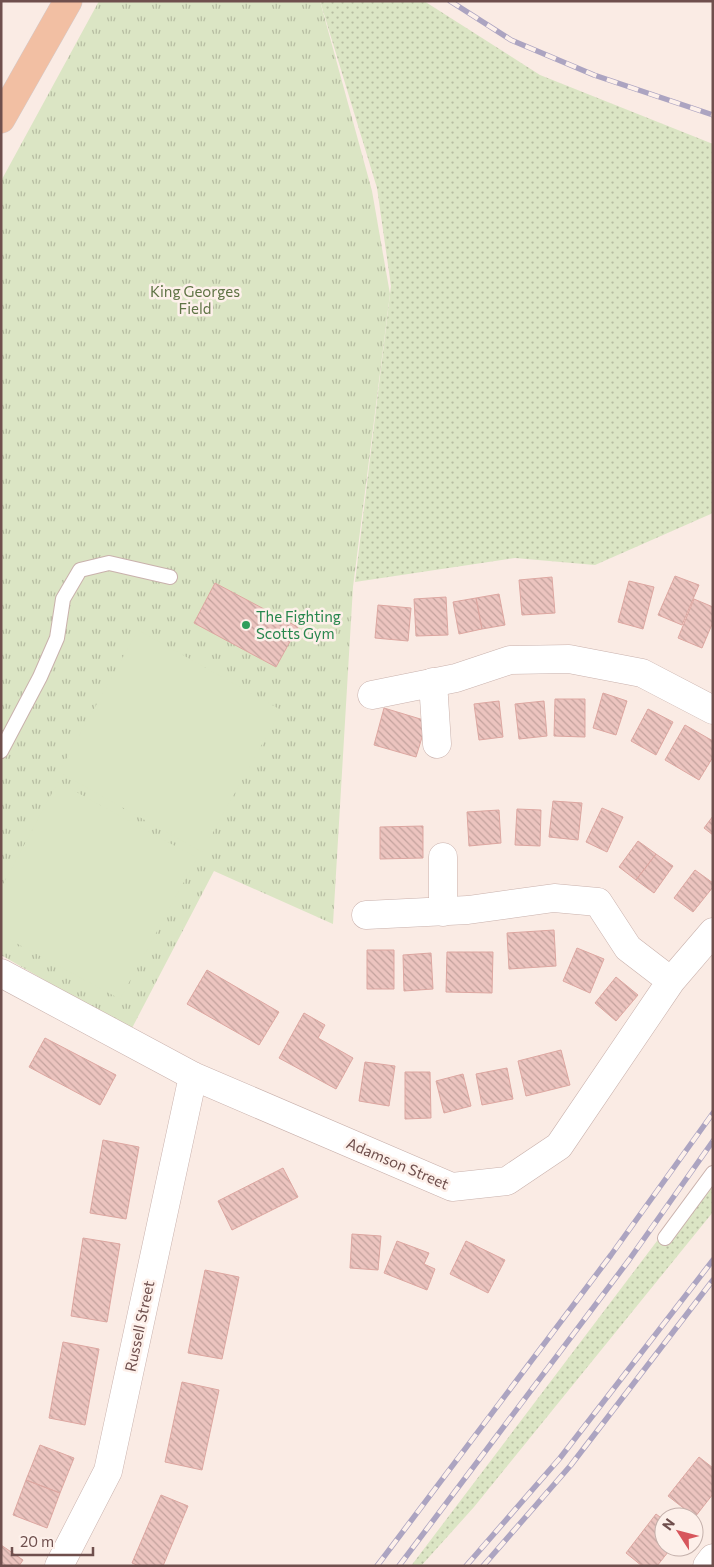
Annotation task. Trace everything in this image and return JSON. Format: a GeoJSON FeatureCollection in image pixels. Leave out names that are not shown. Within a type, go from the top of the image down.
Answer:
{"type":"FeatureCollection","features":[{"type":"Feature","properties":{"kind":"main road"},"geometry":{"type":"LineString","coordinates":[[1,120],[68,1]]}},
{"type":"Feature","properties":{"kind":"street"},"geometry":{"type":"LineString","coordinates":[[372,695],[456,678],[510,660],[569,659],[642,673],[713,710]]}},
{"type":"Feature","properties":{"kind":"street"},"geometry":{"type":"LineString","coordinates":[[433,682],[437,744]]}},
{"type":"Feature","properties":{"kind":"street"},"geometry":{"type":"LineString","coordinates":[[443,857],[443,912]]}},
{"type":"Feature","properties":{"kind":"street"},"geometry":{"type":"LineString","coordinates":[[366,915],[468,910],[554,898],[598,902],[628,948],[672,981]]}},
{"type":"Feature","properties":{"kind":"street","name":"Adamson Street"},"geometry":{"type":"LineString","coordinates":[[1,973],[193,1076],[452,1187],[507,1181],[559,1146],[672,981],[713,932]]}},
{"type":"Feature","properties":{"kind":"street","name":"Russell Street"},"geometry":{"type":"LineString","coordinates":[[59,1566],[108,1471],[193,1076]]}},
{"type":"Feature","properties":{"kind":"street"},"geometry":{"type":"LineString","coordinates":[[707,1566],[713,1558]]}},
{"type":"Feature","properties":{"kind":"lane"},"geometry":{"type":"LineString","coordinates":[[1,751],[40,677],[57,638],[63,599],[80,570],[109,562],[170,577]]}},
{"type":"Feature","properties":{"kind":"lane"},"geometry":{"type":"LineString","coordinates":[[665,1238],[713,1172]]}},
{"type":"Feature","properties":{"kind":"green space","name":"King Georges Field"},"geometry":{"type":"Polygon","coordinates":[[[99,1],[320,1],[372,191],[390,294],[353,587],[333,924],[214,871],[131,1030],[1,955],[1,181],[99,1]]]}},
{"type":"Feature","properties":{"kind":"green space"},"geometry":{"type":"Polygon","coordinates":[[[320,1],[424,1],[540,75],[713,144],[713,513],[595,565],[515,558],[355,582],[391,286],[377,188],[320,1]]]}},
{"type":"Feature","properties":{"kind":"green space"},"geometry":{"type":"Polygon","coordinates":[[[138,630],[281,710],[202,852],[59,772],[138,630]]]}},
{"type":"Feature","properties":{"kind":"green space"},"geometry":{"type":"Polygon","coordinates":[[[58,782],[197,858],[120,999],[1,935],[1,888],[58,782]]]}},
{"type":"Feature","properties":{"kind":"green space"},"geometry":{"type":"Polygon","coordinates":[[[713,1167],[713,1212],[474,1507],[421,1566],[411,1566],[713,1167]]]}},
{"type":"Feature","properties":{"kind":"building"},"geometry":{"type":"Polygon","coordinates":[[[675,576],[699,585],[682,625],[658,615],[675,576]]]}},
{"type":"Feature","properties":{"kind":"building"},"geometry":{"type":"Polygon","coordinates":[[[552,577],[555,613],[522,615],[519,580],[552,577]]]}},
{"type":"Feature","properties":{"kind":"building"},"geometry":{"type":"Polygon","coordinates":[[[629,581],[654,587],[643,629],[618,622],[629,581]]]}},
{"type":"Feature","properties":{"kind":"building","name":"The Fighting Scotts Gym"},"geometry":{"type":"Polygon","coordinates":[[[215,583],[298,627],[276,667],[194,623],[215,583]]]}},
{"type":"Feature","properties":{"kind":"building"},"geometry":{"type":"Polygon","coordinates":[[[499,594],[505,625],[482,629],[476,598],[499,594]]]}},
{"type":"Feature","properties":{"kind":"building"},"geometry":{"type":"Polygon","coordinates":[[[446,597],[448,635],[416,636],[414,599],[446,597]]]}},
{"type":"Feature","properties":{"kind":"building"},"geometry":{"type":"Polygon","coordinates":[[[476,598],[482,629],[459,634],[453,602],[476,598]]]}},
{"type":"Feature","properties":{"kind":"building"},"geometry":{"type":"Polygon","coordinates":[[[694,599],[713,607],[713,622],[702,648],[678,638],[694,599]]]}},
{"type":"Feature","properties":{"kind":"building"},"geometry":{"type":"Polygon","coordinates":[[[378,605],[411,608],[408,641],[375,638],[378,605]]]}},
{"type":"Feature","properties":{"kind":"building"},"geometry":{"type":"Polygon","coordinates":[[[603,693],[627,701],[616,735],[593,728],[603,693]]]}},
{"type":"Feature","properties":{"kind":"building"},"geometry":{"type":"Polygon","coordinates":[[[555,699],[585,699],[585,737],[554,736],[555,699]]]}},
{"type":"Feature","properties":{"kind":"building"},"geometry":{"type":"Polygon","coordinates":[[[499,701],[503,737],[479,740],[474,704],[499,701]]]}},
{"type":"Feature","properties":{"kind":"building"},"geometry":{"type":"Polygon","coordinates":[[[544,701],[547,736],[519,739],[515,704],[544,701]]]}},
{"type":"Feature","properties":{"kind":"building"},"geometry":{"type":"Polygon","coordinates":[[[384,708],[427,721],[416,757],[374,745],[384,708]]]}},
{"type":"Feature","properties":{"kind":"building"},"geometry":{"type":"Polygon","coordinates":[[[648,709],[673,722],[656,755],[631,741],[648,709]]]}},
{"type":"Feature","properties":{"kind":"building"},"geometry":{"type":"Polygon","coordinates":[[[685,725],[713,741],[713,757],[699,780],[665,760],[685,725]]]}},
{"type":"Feature","properties":{"kind":"building"},"geometry":{"type":"Polygon","coordinates":[[[553,801],[582,803],[578,840],[549,837],[553,801]]]}},
{"type":"Feature","properties":{"kind":"building"},"geometry":{"type":"Polygon","coordinates":[[[602,808],[623,817],[607,852],[586,842],[602,808]]]}},
{"type":"Feature","properties":{"kind":"building"},"geometry":{"type":"Polygon","coordinates":[[[517,809],[541,810],[540,846],[515,845],[517,809]]]}},
{"type":"Feature","properties":{"kind":"building"},"geometry":{"type":"Polygon","coordinates":[[[499,810],[501,843],[469,846],[467,812],[499,810]]]}},
{"type":"Feature","properties":{"kind":"building"},"geometry":{"type":"Polygon","coordinates":[[[713,816],[713,835],[704,828],[713,816]]]}},
{"type":"Feature","properties":{"kind":"building"},"geometry":{"type":"Polygon","coordinates":[[[423,826],[423,858],[380,859],[380,827],[423,826]]]}},
{"type":"Feature","properties":{"kind":"building"},"geometry":{"type":"Polygon","coordinates":[[[638,841],[656,854],[636,880],[619,867],[638,841]]]}},
{"type":"Feature","properties":{"kind":"building"},"geometry":{"type":"Polygon","coordinates":[[[656,854],[673,866],[654,893],[636,880],[656,854]]]}},
{"type":"Feature","properties":{"kind":"building"},"geometry":{"type":"Polygon","coordinates":[[[695,870],[713,883],[713,887],[693,912],[674,898],[695,870]]]}},
{"type":"Feature","properties":{"kind":"building"},"geometry":{"type":"Polygon","coordinates":[[[554,930],[556,966],[509,969],[507,933],[554,930]]]}},
{"type":"Feature","properties":{"kind":"building"},"geometry":{"type":"Polygon","coordinates":[[[577,948],[604,959],[590,993],[563,981],[577,948]]]}},
{"type":"Feature","properties":{"kind":"building"},"geometry":{"type":"Polygon","coordinates":[[[367,950],[394,950],[394,989],[367,989],[367,950]]]}},
{"type":"Feature","properties":{"kind":"building"},"geometry":{"type":"Polygon","coordinates":[[[447,952],[493,952],[492,993],[446,992],[447,952]]]}},
{"type":"Feature","properties":{"kind":"building"},"geometry":{"type":"Polygon","coordinates":[[[431,953],[433,989],[404,991],[403,955],[431,953]]]}},
{"type":"Feature","properties":{"kind":"building"},"geometry":{"type":"Polygon","coordinates":[[[207,970],[279,1012],[259,1045],[187,1004],[207,970]]]}},
{"type":"Feature","properties":{"kind":"building"},"geometry":{"type":"Polygon","coordinates":[[[616,977],[638,995],[616,1021],[595,1003],[616,977]]]}},
{"type":"Feature","properties":{"kind":"building"},"geometry":{"type":"Polygon","coordinates":[[[304,1013],[325,1025],[318,1038],[353,1058],[336,1089],[279,1058],[304,1013]]]}},
{"type":"Feature","properties":{"kind":"building"},"geometry":{"type":"Polygon","coordinates":[[[45,1038],[116,1075],[100,1105],[29,1067],[45,1038]]]}},
{"type":"Feature","properties":{"kind":"building"},"geometry":{"type":"Polygon","coordinates":[[[561,1050],[570,1085],[526,1096],[518,1061],[561,1050]]]}},
{"type":"Feature","properties":{"kind":"building"},"geometry":{"type":"Polygon","coordinates":[[[365,1062],[395,1066],[389,1106],[359,1101],[365,1062]]]}},
{"type":"Feature","properties":{"kind":"building"},"geometry":{"type":"Polygon","coordinates":[[[507,1068],[513,1099],[482,1105],[476,1074],[507,1068]]]}},
{"type":"Feature","properties":{"kind":"building"},"geometry":{"type":"Polygon","coordinates":[[[405,1072],[430,1072],[431,1118],[405,1119],[405,1072]]]}},
{"type":"Feature","properties":{"kind":"building"},"geometry":{"type":"Polygon","coordinates":[[[463,1074],[471,1106],[444,1113],[436,1081],[463,1074]]]}},
{"type":"Feature","properties":{"kind":"building"},"geometry":{"type":"Polygon","coordinates":[[[103,1140],[139,1147],[126,1219],[90,1213],[103,1140]]]}},
{"type":"Feature","properties":{"kind":"building"},"geometry":{"type":"Polygon","coordinates":[[[283,1168],[298,1197],[232,1230],[218,1201],[283,1168]]]}},
{"type":"Feature","properties":{"kind":"building"},"geometry":{"type":"Polygon","coordinates":[[[352,1234],[381,1236],[378,1270],[350,1268],[352,1234]]]}},
{"type":"Feature","properties":{"kind":"building"},"geometry":{"type":"Polygon","coordinates":[[[83,1238],[120,1244],[107,1322],[71,1316],[83,1238]]]}},
{"type":"Feature","properties":{"kind":"building"},"geometry":{"type":"Polygon","coordinates":[[[397,1241],[429,1253],[424,1264],[435,1269],[427,1290],[384,1273],[397,1241]]]}},
{"type":"Feature","properties":{"kind":"building"},"geometry":{"type":"Polygon","coordinates":[[[466,1241],[505,1260],[488,1293],[450,1274],[466,1241]]]}},
{"type":"Feature","properties":{"kind":"building"},"geometry":{"type":"Polygon","coordinates":[[[205,1270],[239,1277],[222,1359],[188,1353],[205,1270]]]}},
{"type":"Feature","properties":{"kind":"building"},"geometry":{"type":"Polygon","coordinates":[[[63,1342],[99,1349],[85,1425],[49,1418],[63,1342]]]}},
{"type":"Feature","properties":{"kind":"building"},"geometry":{"type":"Polygon","coordinates":[[[182,1382],[219,1390],[202,1470],[165,1462],[182,1382]]]}},
{"type":"Feature","properties":{"kind":"building"},"geometry":{"type":"Polygon","coordinates":[[[40,1445],[74,1458],[60,1493],[26,1480],[40,1445]]]}},
{"type":"Feature","properties":{"kind":"building"},"geometry":{"type":"Polygon","coordinates":[[[699,1457],[713,1468],[713,1494],[703,1507],[682,1507],[668,1496],[699,1457]]]}},
{"type":"Feature","properties":{"kind":"building"},"geometry":{"type":"Polygon","coordinates":[[[26,1480],[60,1493],[47,1528],[13,1515],[26,1480]]]}},
{"type":"Feature","properties":{"kind":"building"},"geometry":{"type":"Polygon","coordinates":[[[161,1495],[188,1506],[163,1566],[139,1566],[132,1563],[161,1495]]]}},
{"type":"Feature","properties":{"kind":"building"},"geometry":{"type":"Polygon","coordinates":[[[654,1517],[654,1557],[664,1557],[657,1566],[642,1566],[626,1553],[654,1517]]]}},
{"type":"Feature","properties":{"kind":"building"},"geometry":{"type":"Polygon","coordinates":[[[1,1545],[23,1560],[19,1566],[1,1566],[1,1545]]]}},
{"type":"Feature","properties":{"kind":"railway"},"geometry":{"type":"LineString","coordinates":[[450,1],[511,40],[594,75],[713,115]]}},
{"type":"Feature","properties":{"kind":"railway"},"geometry":{"type":"LineString","coordinates":[[377,1566],[611,1255],[713,1113]]}},
{"type":"Feature","properties":{"kind":"railway"},"geometry":{"type":"LineString","coordinates":[[399,1566],[629,1260],[713,1141]]}},
{"type":"Feature","properties":{"kind":"railway"},"geometry":{"type":"LineString","coordinates":[[466,1566],[560,1458],[713,1260]]}},
{"type":"Feature","properties":{"kind":"railway"},"geometry":{"type":"LineString","coordinates":[[483,1566],[571,1465],[713,1280]]}},
{"type":"Feature","properties":{"kind":"place","name":"The Fighting Scotts Gym"},"geometry":{"type":"Point","coordinates":[246,625]}}]}
